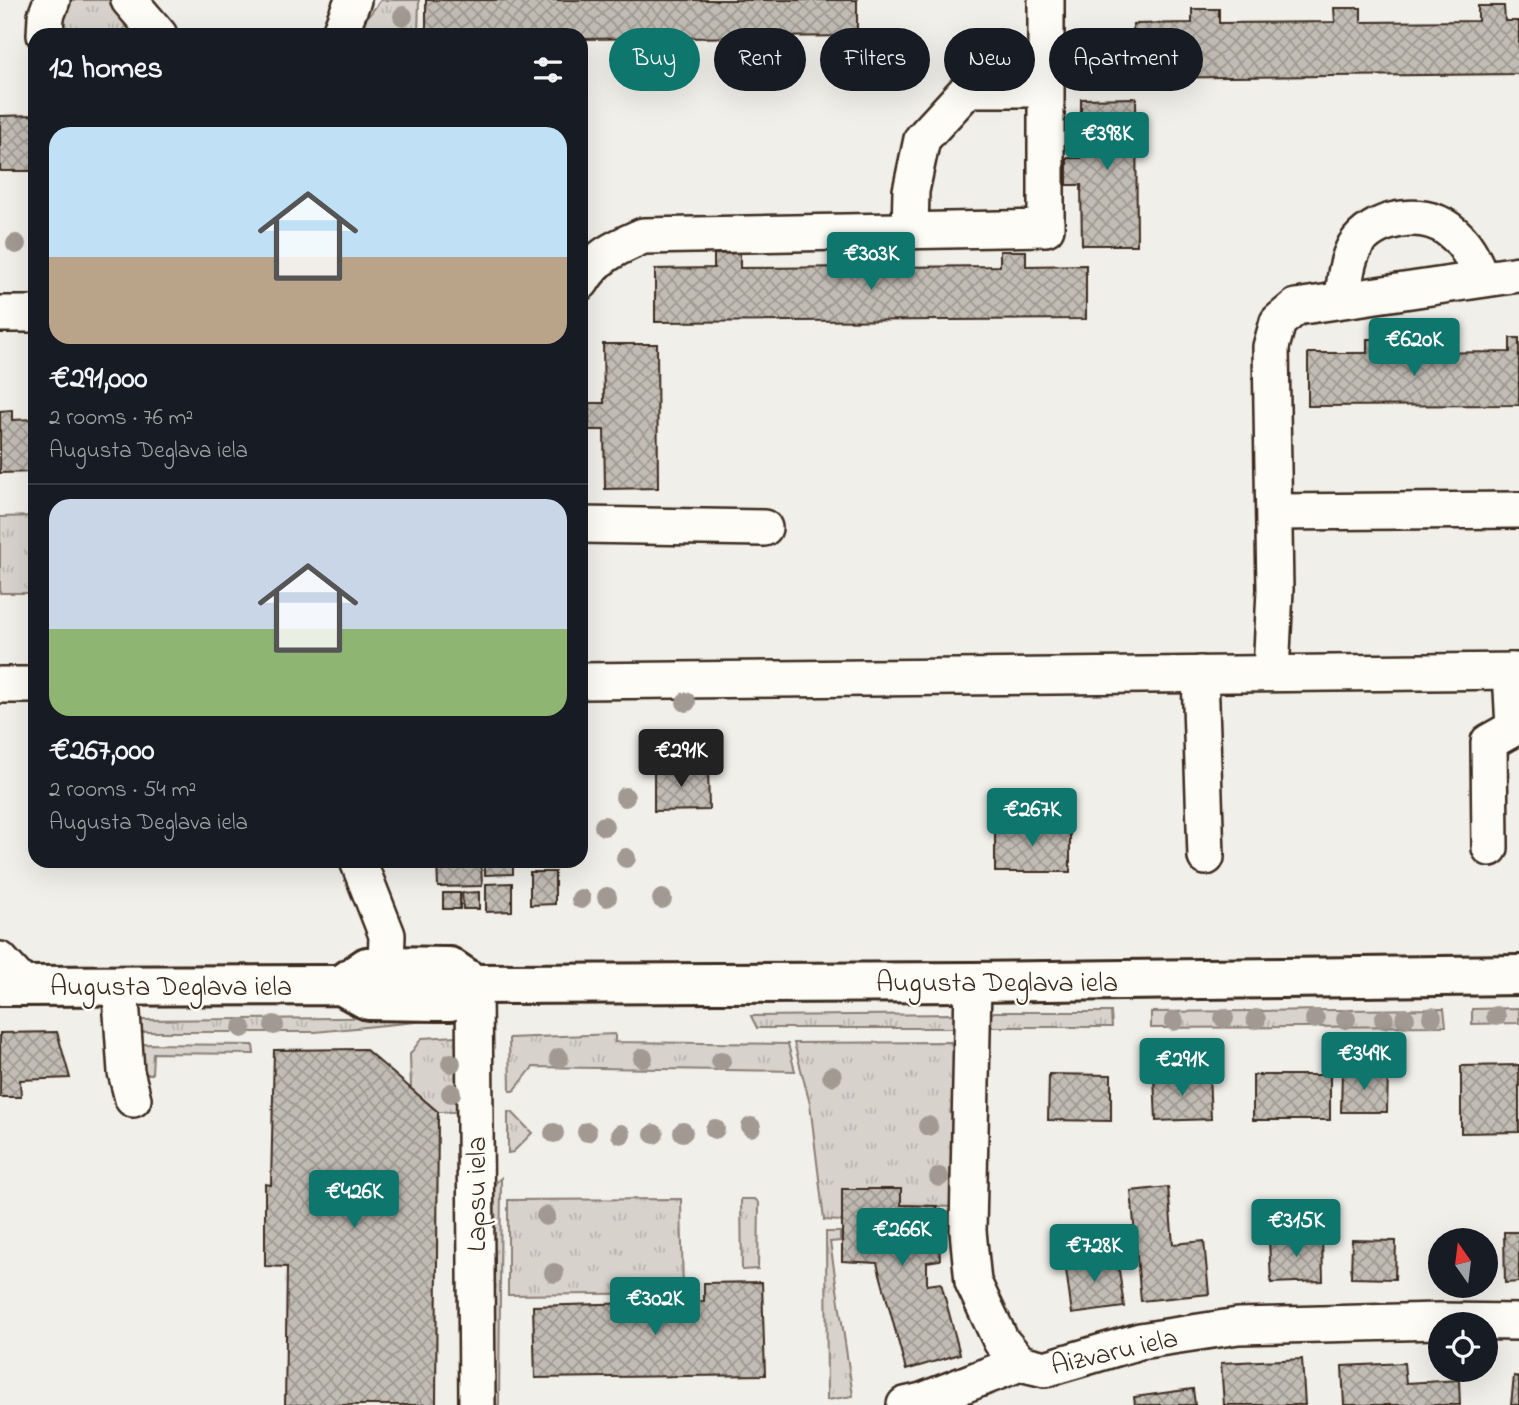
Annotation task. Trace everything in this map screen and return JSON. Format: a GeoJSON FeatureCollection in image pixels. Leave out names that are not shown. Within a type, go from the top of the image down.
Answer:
{"type":"FeatureCollection","features":[{"type":"Feature","properties":{"kind":"main road"},"geometry":{"type":"LineString","coordinates":[[341,985],[367,967],[386,966],[449,967],[474,984]]}},
{"type":"Feature","properties":{"kind":"main road","name":"Augusta Deglava iela"},"geometry":{"type":"LineString","coordinates":[[8,977],[120,984],[341,985],[368,1000],[436,1002],[450,1001],[474,984],[973,982],[1519,975]]}},
{"type":"Feature","properties":{"kind":"street"},"geometry":{"type":"LineString","coordinates":[[45,28],[46,16],[52,0]]}},
{"type":"Feature","properties":{"kind":"street"},"geometry":{"type":"LineString","coordinates":[[129,0],[153,28]]}},
{"type":"Feature","properties":{"kind":"street"},"geometry":{"type":"LineString","coordinates":[[342,28],[353,0]]}},
{"type":"Feature","properties":{"kind":"street"},"geometry":{"type":"LineString","coordinates":[[588,270],[611,250],[643,236],[1046,228],[1046,0]]}},
{"type":"Feature","properties":{"kind":"street"},"geometry":{"type":"LineString","coordinates":[[910,230],[911,191],[922,139],[968,89],[1045,89]]}},
{"type":"Feature","properties":{"kind":"street"},"geometry":{"type":"LineString","coordinates":[[1343,299],[1347,267],[1356,245],[1380,224],[1415,217],[1447,228],[1470,250],[1481,278]]}},
{"type":"Feature","properties":{"kind":"street"},"geometry":{"type":"LineString","coordinates":[[1271,673],[1275,512],[1271,348],[1278,322],[1296,307],[1519,274]]}},
{"type":"Feature","properties":{"kind":"street"},"geometry":{"type":"LineString","coordinates":[[0,314],[28,314]]}},
{"type":"Feature","properties":{"kind":"street"},"geometry":{"type":"LineString","coordinates":[[1275,512],[1519,510]]}},
{"type":"Feature","properties":{"kind":"street"},"geometry":{"type":"LineString","coordinates":[[588,525],[765,528]]}},
{"type":"Feature","properties":{"kind":"street"},"geometry":{"type":"LineString","coordinates":[[588,681],[1515,671],[1514,727],[1489,742],[1490,848]]}},
{"type":"Feature","properties":{"kind":"street"},"geometry":{"type":"LineString","coordinates":[[1200,674],[1206,857]]}},
{"type":"Feature","properties":{"kind":"street"},"geometry":{"type":"LineString","coordinates":[[0,685],[28,685]]}},
{"type":"Feature","properties":{"kind":"street"},"geometry":{"type":"LineString","coordinates":[[361,868],[387,935],[386,966]]}},
{"type":"Feature","properties":{"kind":"street","name":"Aizvaru iela"},"geometry":{"type":"LineString","coordinates":[[973,982],[968,1231],[973,1282],[1001,1341],[1020,1363],[1045,1369],[1140,1341],[1238,1326],[1439,1321],[1519,1322]]}},
{"type":"Feature","properties":{"kind":"street"},"geometry":{"type":"LineString","coordinates":[[120,984],[123,1049],[132,1099]]}},
{"type":"Feature","properties":{"kind":"street","name":"Lapsu iela"},"geometry":{"type":"LineString","coordinates":[[474,984],[477,1405]]}},
{"type":"Feature","properties":{"kind":"street"},"geometry":{"type":"LineString","coordinates":[[905,1405],[1020,1363]]}},
{"type":"Feature","properties":{"kind":"green space"},"geometry":{"type":"Polygon","coordinates":[[[65,0],[114,0],[125,22],[125,28],[58,28],[65,0]]]}},
{"type":"Feature","properties":{"kind":"green space"},"geometry":{"type":"Polygon","coordinates":[[[381,0],[419,0],[418,28],[361,28],[381,0]]]}},
{"type":"Feature","properties":{"kind":"green space"},"geometry":{"type":"Polygon","coordinates":[[[28,516],[28,593],[0,593],[0,517],[28,516]]]}},
{"type":"Feature","properties":{"kind":"green space"},"geometry":{"type":"Polygon","coordinates":[[[1519,1008],[1519,1023],[1472,1024],[1472,1009],[1519,1008]]]}},
{"type":"Feature","properties":{"kind":"green space"},"geometry":{"type":"Polygon","coordinates":[[[1444,1009],[1446,1026],[1151,1028],[1151,1012],[1444,1009]]]}},
{"type":"Feature","properties":{"kind":"green space"},"geometry":{"type":"Polygon","coordinates":[[[994,1012],[1111,1012],[1112,1027],[982,1027],[985,1018],[994,1012]]]}},
{"type":"Feature","properties":{"kind":"green space"},"geometry":{"type":"Polygon","coordinates":[[[957,1014],[959,1028],[757,1028],[751,1016],[957,1014]]]}},
{"type":"Feature","properties":{"kind":"green space"},"geometry":{"type":"Polygon","coordinates":[[[424,1017],[425,1021],[315,1032],[135,1032],[135,1023],[143,1020],[424,1017]]]}},
{"type":"Feature","properties":{"kind":"green space"},"geometry":{"type":"Polygon","coordinates":[[[615,1034],[615,1042],[788,1044],[795,1071],[533,1067],[514,1091],[510,1091],[509,1038],[615,1034]]]}},
{"type":"Feature","properties":{"kind":"green space"},"geometry":{"type":"Polygon","coordinates":[[[457,1036],[463,1112],[438,1112],[411,1089],[410,1054],[422,1038],[457,1036]]]}},
{"type":"Feature","properties":{"kind":"green space"},"geometry":{"type":"Polygon","coordinates":[[[951,1042],[955,1056],[952,1207],[901,1205],[900,1189],[843,1189],[842,1221],[824,1220],[810,1104],[794,1043],[951,1042]]]}},
{"type":"Feature","properties":{"kind":"green space"},"geometry":{"type":"Polygon","coordinates":[[[138,1044],[253,1045],[254,1054],[153,1053],[152,1074],[140,1074],[138,1044]]]}},
{"type":"Feature","properties":{"kind":"green space"},"geometry":{"type":"Polygon","coordinates":[[[508,1112],[512,1112],[532,1133],[513,1152],[508,1153],[508,1112]]]}},
{"type":"Feature","properties":{"kind":"green space"},"geometry":{"type":"Polygon","coordinates":[[[501,1178],[499,1405],[493,1405],[492,1198],[493,1185],[501,1178]]]}},
{"type":"Feature","properties":{"kind":"green space"},"geometry":{"type":"Polygon","coordinates":[[[681,1199],[683,1293],[508,1295],[508,1200],[681,1199]]]}},
{"type":"Feature","properties":{"kind":"green space"},"geometry":{"type":"Polygon","coordinates":[[[741,1199],[755,1199],[759,1203],[758,1269],[742,1270],[741,1199]]]}},
{"type":"Feature","properties":{"kind":"green space"},"geometry":{"type":"Polygon","coordinates":[[[826,1232],[840,1232],[840,1241],[830,1242],[853,1396],[827,1400],[826,1232]]]}},
{"type":"Feature","properties":{"kind":"building"},"geometry":{"type":"Polygon","coordinates":[[[426,0],[857,0],[857,28],[820,28],[820,36],[806,37],[806,28],[714,28],[714,38],[700,38],[700,28],[609,28],[609,39],[588,39],[588,28],[426,28],[426,0]]]}},
{"type":"Feature","properties":{"kind":"building"},"geometry":{"type":"Polygon","coordinates":[[[1478,6],[1504,6],[1505,21],[1519,21],[1519,74],[1203,77],[1203,28],[1133,28],[1133,24],[1192,23],[1192,9],[1219,9],[1219,23],[1335,22],[1334,8],[1361,8],[1361,22],[1478,21],[1478,6]]]}},
{"type":"Feature","properties":{"kind":"building"},"geometry":{"type":"Polygon","coordinates":[[[1136,98],[1137,245],[1082,245],[1081,185],[1067,185],[1067,158],[1081,158],[1081,99],[1136,98]]]}},
{"type":"Feature","properties":{"kind":"building"},"geometry":{"type":"Polygon","coordinates":[[[28,115],[28,171],[0,171],[0,116],[28,115]]]}},
{"type":"Feature","properties":{"kind":"building"},"geometry":{"type":"Polygon","coordinates":[[[1000,251],[1026,251],[1026,266],[1086,265],[1086,319],[655,322],[655,269],[714,268],[714,254],[740,253],[740,268],[857,267],[857,253],[883,252],[883,267],[1000,266],[1000,251]]]}},
{"type":"Feature","properties":{"kind":"building"},"geometry":{"type":"Polygon","coordinates":[[[1510,338],[1519,338],[1519,405],[1308,406],[1308,353],[1367,353],[1367,339],[1394,339],[1394,353],[1510,352],[1510,338]]]}},
{"type":"Feature","properties":{"kind":"building"},"geometry":{"type":"Polygon","coordinates":[[[603,344],[657,344],[658,488],[605,489],[604,430],[589,430],[589,403],[604,403],[603,344]]]}},
{"type":"Feature","properties":{"kind":"building"},"geometry":{"type":"Polygon","coordinates":[[[12,410],[12,420],[28,419],[28,472],[0,473],[0,411],[12,410]]]}},
{"type":"Feature","properties":{"kind":"building"},"geometry":{"type":"Polygon","coordinates":[[[654,767],[708,767],[709,810],[654,811],[654,767]]]}},
{"type":"Feature","properties":{"kind":"building"},"geometry":{"type":"Polygon","coordinates":[[[995,823],[1070,823],[1070,872],[995,872],[995,823]]]}},
{"type":"Feature","properties":{"kind":"building"},"geometry":{"type":"Polygon","coordinates":[[[437,868],[481,868],[482,886],[438,887],[437,868]]]}},
{"type":"Feature","properties":{"kind":"building"},"geometry":{"type":"Polygon","coordinates":[[[485,868],[513,868],[513,874],[485,875],[485,868]]]}},
{"type":"Feature","properties":{"kind":"building"},"geometry":{"type":"Polygon","coordinates":[[[530,872],[555,872],[555,904],[530,905],[530,872]]]}},
{"type":"Feature","properties":{"kind":"building"},"geometry":{"type":"Polygon","coordinates":[[[512,883],[512,911],[486,912],[486,884],[512,883]]]}},
{"type":"Feature","properties":{"kind":"building"},"geometry":{"type":"Polygon","coordinates":[[[479,892],[479,909],[463,909],[462,893],[479,892]]]}},
{"type":"Feature","properties":{"kind":"building"},"geometry":{"type":"Polygon","coordinates":[[[443,893],[460,893],[460,909],[443,909],[443,893]]]}},
{"type":"Feature","properties":{"kind":"building"},"geometry":{"type":"Polygon","coordinates":[[[57,1032],[70,1078],[20,1080],[21,1097],[0,1097],[0,1033],[57,1032]]]}},
{"type":"Feature","properties":{"kind":"building"},"geometry":{"type":"Polygon","coordinates":[[[365,1049],[438,1112],[436,1405],[285,1405],[287,1267],[265,1266],[265,1184],[271,1185],[274,1050],[365,1049]]]}},
{"type":"Feature","properties":{"kind":"building"},"geometry":{"type":"Polygon","coordinates":[[[1519,1065],[1519,1132],[1461,1133],[1461,1066],[1519,1065]]]}},
{"type":"Feature","properties":{"kind":"building"},"geometry":{"type":"Polygon","coordinates":[[[1342,1071],[1388,1071],[1387,1112],[1341,1112],[1342,1071]]]}},
{"type":"Feature","properties":{"kind":"building"},"geometry":{"type":"Polygon","coordinates":[[[1049,1074],[1111,1075],[1111,1121],[1048,1120],[1049,1074]]]}},
{"type":"Feature","properties":{"kind":"building"},"geometry":{"type":"Polygon","coordinates":[[[1209,1074],[1211,1119],[1156,1121],[1154,1076],[1209,1074]]]}},
{"type":"Feature","properties":{"kind":"building"},"geometry":{"type":"Polygon","coordinates":[[[1253,1075],[1330,1075],[1330,1120],[1253,1120],[1253,1075]]]}},
{"type":"Feature","properties":{"kind":"building"},"geometry":{"type":"Polygon","coordinates":[[[1168,1187],[1173,1244],[1204,1241],[1209,1294],[1141,1301],[1131,1191],[1168,1187]]]}},
{"type":"Feature","properties":{"kind":"building"},"geometry":{"type":"Polygon","coordinates":[[[842,1189],[901,1189],[901,1205],[937,1206],[940,1260],[927,1262],[927,1285],[941,1283],[960,1354],[906,1370],[877,1263],[842,1261],[842,1189]]]}},
{"type":"Feature","properties":{"kind":"building"},"geometry":{"type":"Polygon","coordinates":[[[1504,1232],[1519,1232],[1519,1282],[1505,1283],[1504,1232]]]}},
{"type":"Feature","properties":{"kind":"building"},"geometry":{"type":"Polygon","coordinates":[[[1322,1236],[1323,1281],[1271,1283],[1269,1238],[1322,1236]]]}},
{"type":"Feature","properties":{"kind":"building"},"geometry":{"type":"Polygon","coordinates":[[[1352,1240],[1396,1241],[1395,1279],[1351,1278],[1352,1240]]]}},
{"type":"Feature","properties":{"kind":"building"},"geometry":{"type":"Polygon","coordinates":[[[1117,1255],[1124,1307],[1072,1314],[1065,1262],[1117,1255]]]}},
{"type":"Feature","properties":{"kind":"building"},"geometry":{"type":"Polygon","coordinates":[[[762,1282],[765,1375],[535,1378],[533,1306],[704,1301],[704,1283],[762,1282]]]}},
{"type":"Feature","properties":{"kind":"building"},"geometry":{"type":"Polygon","coordinates":[[[1302,1359],[1305,1405],[1224,1405],[1221,1363],[1302,1359]]]}},
{"type":"Feature","properties":{"kind":"building"},"geometry":{"type":"Polygon","coordinates":[[[1404,1363],[1406,1383],[1459,1382],[1460,1405],[1344,1405],[1342,1366],[1404,1363]]]}},
{"type":"Feature","properties":{"kind":"building"},"geometry":{"type":"Polygon","coordinates":[[[1514,1376],[1519,1377],[1519,1405],[1511,1405],[1514,1376]]]}},
{"type":"Feature","properties":{"kind":"building"},"geometry":{"type":"Polygon","coordinates":[[[1193,1389],[1195,1405],[1135,1405],[1134,1397],[1193,1389]]]}}]}
